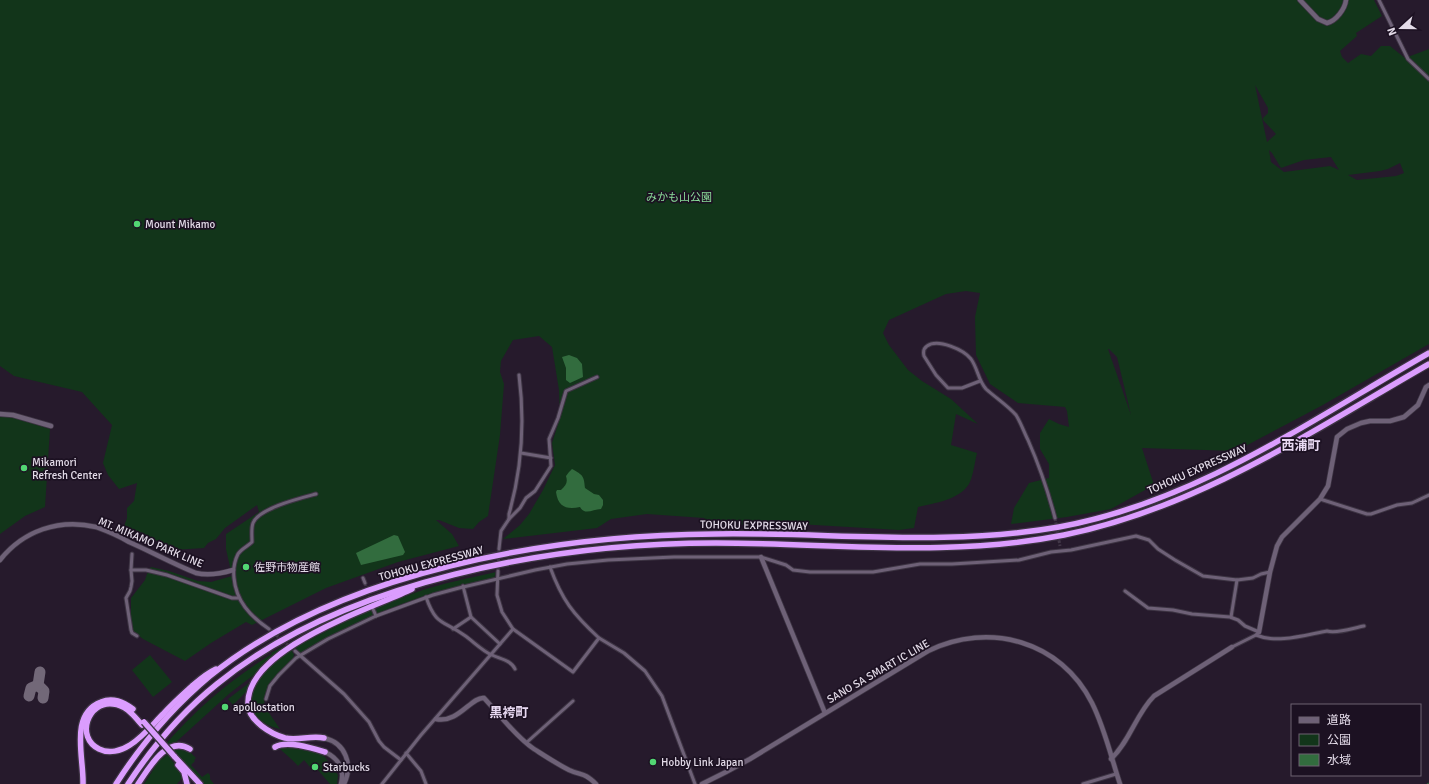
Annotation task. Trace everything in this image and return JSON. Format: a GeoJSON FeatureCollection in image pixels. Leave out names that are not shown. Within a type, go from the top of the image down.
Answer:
{"type":"FeatureCollection","features":[{"type":"Feature","properties":{"kind":"highway","name":"TOHOKU EXPRESSWAY"},"geometry":{"type":"LineString","coordinates":[[116,784],[139,749],[164,720],[190,694],[222,667],[248,649],[313,613],[352,597],[401,580],[489,557],[537,548],[607,539],[658,535],[703,534],[965,538],[1031,531],[1085,522],[1158,499],[1226,468],[1291,434],[1429,353]]}},
{"type":"Feature","properties":{"kind":"highway","name":"TOHOKU EXPRESSWAY"},"geometry":{"type":"LineString","coordinates":[[128,784],[152,750],[180,718],[219,682],[254,657],[296,633],[338,613],[397,591],[467,572],[532,559],[578,552],[636,546],[715,543],[949,548],[1010,544],[1062,536],[1161,508],[1210,486],[1295,442],[1429,364]]}},
{"type":"Feature","properties":{"kind":"highway"},"geometry":{"type":"LineString","coordinates":[[324,738],[286,738],[258,723],[252,716],[249,709],[249,694],[254,682],[267,665],[278,655],[302,640],[358,612],[427,582]]}},
{"type":"Feature","properties":{"kind":"highway"},"geometry":{"type":"LineString","coordinates":[[200,784],[173,757],[143,724],[126,709],[114,704],[101,706],[90,714],[86,723],[86,732],[92,743],[99,749],[110,752],[118,751],[129,746],[140,738],[170,707],[209,672],[222,667]]}},
{"type":"Feature","properties":{"kind":"highway"},"geometry":{"type":"LineString","coordinates":[[83,784],[80,731],[83,718],[88,710],[101,701],[115,700],[133,710],[143,724]]}},
{"type":"Feature","properties":{"kind":"highway"},"geometry":{"type":"LineString","coordinates":[[275,747],[280,744],[287,744],[325,752]]}},
{"type":"Feature","properties":{"kind":"highway"},"geometry":{"type":"LineString","coordinates":[[138,784],[162,753],[175,746],[186,746],[190,749]]}},
{"type":"Feature","properties":{"kind":"highway"},"geometry":{"type":"LineString","coordinates":[[173,757],[184,772],[187,784]]}},
{"type":"Feature","properties":{"kind":"street"},"geometry":{"type":"LineString","coordinates":[[1300,0],[1321,21],[1327,23],[1334,20],[1345,4],[1346,0]]}},
{"type":"Feature","properties":{"kind":"street"},"geometry":{"type":"LineString","coordinates":[[1379,0],[1408,59],[1429,80]]}},
{"type":"Feature","properties":{"kind":"street"},"geometry":{"type":"LineString","coordinates":[[980,381],[962,388],[948,388],[936,375],[924,356],[923,353],[925,348],[936,342],[951,346],[970,358],[980,381],[986,389],[1005,404],[1019,421],[1047,489],[1055,518]]}},
{"type":"Feature","properties":{"kind":"street"},"geometry":{"type":"LineString","coordinates":[[509,519],[521,453],[523,425],[519,375]]}},
{"type":"Feature","properties":{"kind":"street"},"geometry":{"type":"LineString","coordinates":[[499,550],[501,531],[526,498],[535,491],[551,466],[549,439],[558,418],[566,391],[597,377]]}},
{"type":"Feature","properties":{"kind":"street"},"geometry":{"type":"LineString","coordinates":[[1111,759],[1124,743],[1147,703],[1154,696],[1257,633],[1277,546],[1282,537],[1320,499],[1328,486],[1335,445],[1339,434],[1361,423],[1370,421],[1390,421],[1404,417],[1418,405],[1426,387],[1429,385]]}},
{"type":"Feature","properties":{"kind":"street"},"geometry":{"type":"LineString","coordinates":[[0,414],[13,415],[51,426]]}},
{"type":"Feature","properties":{"kind":"street"},"geometry":{"type":"LineString","coordinates":[[521,453],[551,458]]}},
{"type":"Feature","properties":{"kind":"street"},"geometry":{"type":"LineString","coordinates":[[269,629],[251,615],[238,598],[233,570],[234,562],[238,553],[252,542],[253,523],[258,517],[282,504],[316,494]]}},
{"type":"Feature","properties":{"kind":"street"},"geometry":{"type":"LineString","coordinates":[[1320,499],[1371,514],[1397,505],[1412,503],[1429,495]]}},
{"type":"Feature","properties":{"kind":"street","name":"MT. MIKAMO PARK LINE"},"geometry":{"type":"LineString","coordinates":[[0,560],[8,550],[22,538],[37,531],[54,526],[85,525],[114,534],[196,574],[220,574],[233,570]]}},
{"type":"Feature","properties":{"kind":"street"},"geometry":{"type":"LineString","coordinates":[[266,699],[270,686],[278,675],[300,655],[328,639],[376,616],[426,597],[464,586],[550,567],[608,560],[674,557],[761,557],[786,565],[793,570],[810,572],[873,572],[920,564],[952,564],[1019,560],[1136,536],[1149,540],[1158,549],[1203,576],[1237,580],[1253,578],[1270,572]]}},
{"type":"Feature","properties":{"kind":"street"},"geometry":{"type":"LineString","coordinates":[[1060,546],[1060,551]]}},
{"type":"Feature","properties":{"kind":"street"},"geometry":{"type":"LineString","coordinates":[[132,554],[132,581],[126,599],[132,634],[137,636]]}},
{"type":"Feature","properties":{"kind":"street"},"geometry":{"type":"LineString","coordinates":[[761,557],[825,713]]}},
{"type":"Feature","properties":{"kind":"street"},"geometry":{"type":"LineString","coordinates":[[550,567],[566,603],[582,622],[599,638],[624,653],[645,671],[662,696],[696,784]]}},
{"type":"Feature","properties":{"kind":"street"},"geometry":{"type":"LineString","coordinates":[[131,570],[146,570],[159,573],[232,598],[238,598]]}},
{"type":"Feature","properties":{"kind":"street"},"geometry":{"type":"LineString","coordinates":[[498,571],[497,595],[502,612],[513,629],[573,672],[599,638]]}},
{"type":"Feature","properties":{"kind":"street"},"geometry":{"type":"LineString","coordinates":[[363,578],[365,583]]}},
{"type":"Feature","properties":{"kind":"street"},"geometry":{"type":"LineString","coordinates":[[1231,617],[1237,580]]}},
{"type":"Feature","properties":{"kind":"street"},"geometry":{"type":"LineString","coordinates":[[464,586],[471,618],[500,644]]}},
{"type":"Feature","properties":{"kind":"street"},"geometry":{"type":"LineString","coordinates":[[1125,591],[1148,608],[1173,610],[1192,614],[1231,617],[1238,620],[1262,638],[1276,639],[1327,631],[1333,633],[1364,626]]}},
{"type":"Feature","properties":{"kind":"street"},"geometry":{"type":"LineString","coordinates":[[426,597],[429,607],[441,622],[464,635],[490,655],[510,662],[515,669]]}},
{"type":"Feature","properties":{"kind":"street"},"geometry":{"type":"LineString","coordinates":[[373,609],[376,616]]}},
{"type":"Feature","properties":{"kind":"street"},"geometry":{"type":"LineString","coordinates":[[453,629],[471,618]]}},
{"type":"Feature","properties":{"kind":"street"},"geometry":{"type":"LineString","coordinates":[[382,784],[406,753],[513,629]]}},
{"type":"Feature","properties":{"kind":"street","name":"SANO SA SMART IC LINE"},"geometry":{"type":"LineString","coordinates":[[702,784],[726,772],[922,654],[945,643],[972,638],[991,637],[1017,641],[1043,652],[1074,676],[1092,703],[1120,784]]}},
{"type":"Feature","properties":{"kind":"street"},"geometry":{"type":"LineString","coordinates":[[295,651],[344,694],[369,722],[375,735],[384,746],[401,760]]}},
{"type":"Feature","properties":{"kind":"street"},"geometry":{"type":"LineString","coordinates":[[436,719],[455,716],[478,698],[484,698],[526,743],[571,771],[584,774],[596,784]]}},
{"type":"Feature","properties":{"kind":"street"},"geometry":{"type":"LineString","coordinates":[[526,743],[572,701]]}},
{"type":"Feature","properties":{"kind":"street"},"geometry":{"type":"LineString","coordinates":[[324,738],[335,741],[341,746],[347,757],[347,776],[343,784]]}},
{"type":"Feature","properties":{"kind":"street"},"geometry":{"type":"LineString","coordinates":[[325,752],[339,763],[342,770],[343,784]]}},
{"type":"Feature","properties":{"kind":"street"},"geometry":{"type":"LineString","coordinates":[[406,753],[421,771],[426,784]]}},
{"type":"Feature","properties":{"kind":"street"},"geometry":{"type":"LineString","coordinates":[[1083,784],[1116,774]]}},
{"type":"Feature","properties":{"kind":"green space","name":"みかも山公園"},"geometry":{"type":"Polygon","coordinates":[[[0,0],[1374,0],[1382,16],[1356,33],[1357,36],[1340,51],[1342,57],[1348,63],[1361,54],[1371,56],[1381,46],[1390,46],[1405,58],[1429,49],[1429,344],[1321,406],[1236,451],[1142,448],[1154,485],[1111,509],[1067,517],[1011,524],[1014,508],[1029,483],[1049,478],[1049,464],[1040,449],[1040,433],[1049,419],[1069,427],[1067,411],[1065,407],[1018,403],[990,384],[976,355],[975,317],[980,293],[966,291],[946,294],[889,320],[883,333],[889,345],[908,370],[922,381],[951,399],[978,424],[956,414],[951,445],[977,453],[969,484],[959,494],[953,497],[918,507],[914,528],[899,530],[798,524],[708,525],[704,518],[647,514],[611,519],[597,528],[503,539],[520,525],[529,514],[555,465],[552,443],[560,418],[559,390],[552,347],[539,336],[513,340],[501,361],[500,372],[504,384],[500,435],[488,516],[479,522],[473,529],[459,528],[436,520],[452,534],[459,546],[398,562],[326,588],[252,625],[246,622],[185,661],[143,639],[133,631],[131,621],[131,598],[145,580],[151,567],[169,571],[198,581],[211,582],[232,576],[226,549],[226,534],[259,512],[257,505],[225,528],[216,539],[208,543],[204,548],[173,550],[141,532],[133,537],[123,529],[127,518],[127,508],[134,501],[137,483],[119,489],[108,475],[103,463],[112,425],[82,392],[14,376],[0,366],[0,0]],[[1255,85],[1267,142],[1276,134],[1263,120],[1268,113],[1268,108],[1255,85]],[[1269,150],[1271,162],[1284,172],[1330,166],[1339,170],[1331,157],[1304,160],[1281,168],[1269,150]],[[1400,163],[1388,169],[1348,175],[1357,180],[1396,176],[1404,173],[1400,163]],[[1108,349],[1131,415],[1117,357],[1108,349]]]}},
{"type":"Feature","properties":{"kind":"green space","name":"Mikamori Refresh Center"},"geometry":{"type":"Polygon","coordinates":[[[10,416],[50,429],[45,507],[25,516],[0,534],[0,417],[10,416]]]}},
{"type":"Feature","properties":{"kind":"green space"},"geometry":{"type":"Polygon","coordinates":[[[496,572],[494,578],[434,593],[382,612],[300,654],[295,650],[292,652],[294,654],[293,659],[270,682],[264,699],[265,707],[280,729],[263,722],[254,713],[250,702],[256,682],[275,660],[290,650],[354,618],[417,592],[496,572]]]}},
{"type":"Feature","properties":{"kind":"green space"},"geometry":{"type":"Polygon","coordinates":[[[333,620],[334,622],[302,638],[230,693],[175,743],[170,745],[136,784],[134,784],[164,746],[196,712],[232,681],[272,654],[271,653],[333,620]]]}},
{"type":"Feature","properties":{"kind":"green space"},"geometry":{"type":"Polygon","coordinates":[[[150,655],[172,682],[153,697],[132,670],[150,655]]]}},
{"type":"Feature","properties":{"kind":"green space"},"geometry":{"type":"Polygon","coordinates":[[[253,680],[247,691],[233,705],[228,699],[253,680]]]}},
{"type":"Feature","properties":{"kind":"green space"},"geometry":{"type":"Polygon","coordinates":[[[180,747],[189,751],[196,758],[191,765],[202,777],[208,773],[214,784],[202,784],[175,754],[171,759],[180,771],[182,778],[177,784],[144,784],[159,761],[180,747]]]}},
{"type":"Feature","properties":{"kind":"green space"},"geometry":{"type":"Polygon","coordinates":[[[287,747],[318,753],[325,757],[338,775],[337,784],[330,784],[317,769],[320,767],[316,762],[310,767],[304,760],[298,766],[279,748],[287,747]]]}},
{"type":"Feature","properties":{"kind":"water"},"geometry":{"type":"Polygon","coordinates":[[[569,355],[577,358],[582,364],[583,377],[570,383],[566,380],[566,368],[562,357],[569,355]]]}},
{"type":"Feature","properties":{"kind":"water"},"geometry":{"type":"Polygon","coordinates":[[[572,469],[582,476],[585,488],[594,494],[599,495],[603,500],[601,509],[587,512],[582,510],[580,507],[567,508],[561,504],[556,492],[557,490],[561,490],[565,485],[567,482],[566,476],[572,469]]]}},
{"type":"Feature","properties":{"kind":"water"},"geometry":{"type":"Polygon","coordinates":[[[394,535],[398,536],[405,552],[403,555],[361,565],[356,553],[394,535]]]}},
{"type":"Feature","properties":{"kind":"taxiway"},"geometry":{"type":"LineString","coordinates":[[38,685],[40,672]]}},
{"type":"Feature","properties":{"kind":"taxiway"},"geometry":{"type":"LineString","coordinates":[[38,685],[44,691],[43,698]]}},
{"type":"Feature","properties":{"kind":"taxiway"},"geometry":{"type":"LineString","coordinates":[[29,696],[31,688],[38,685]]}},
{"type":"Feature","properties":{"kind":"tunnel"},"geometry":{"type":"LineString","coordinates":[[1055,518],[1060,546]]}},
{"type":"Feature","properties":{"kind":"tunnel"},"geometry":{"type":"LineString","coordinates":[[498,571],[499,549]]}},
{"type":"Feature","properties":{"kind":"tunnel"},"geometry":{"type":"LineString","coordinates":[[365,583],[371,602]]}},
{"type":"Feature","properties":{"kind":"tunnel"},"geometry":{"type":"LineString","coordinates":[[269,629],[295,651]]}},
{"type":"Feature","properties":{"kind":"place","name":"Mount Mikamo"},"geometry":{"type":"Point","coordinates":[137,224]}},
{"type":"Feature","properties":{"kind":"place","name":"Mikamori Refresh Center"},"geometry":{"type":"Point","coordinates":[24,468]}},
{"type":"Feature","properties":{"kind":"place","name":"佐野市物産館"},"geometry":{"type":"Point","coordinates":[246,567]}},
{"type":"Feature","properties":{"kind":"place","name":"apollostation"},"geometry":{"type":"Point","coordinates":[225,707]}},
{"type":"Feature","properties":{"kind":"place","name":"Hobby Link Japan"},"geometry":{"type":"Point","coordinates":[653,762]}},
{"type":"Feature","properties":{"kind":"place","name":"Starbucks"},"geometry":{"type":"Point","coordinates":[315,767]}},
{"type":"Feature","properties":{"kind":"district","name":"西浦町"},"geometry":{"type":"Point","coordinates":[1301,445]}},
{"type":"Feature","properties":{"kind":"district","name":"黒袴町"},"geometry":{"type":"Point","coordinates":[509,712]}}]}
